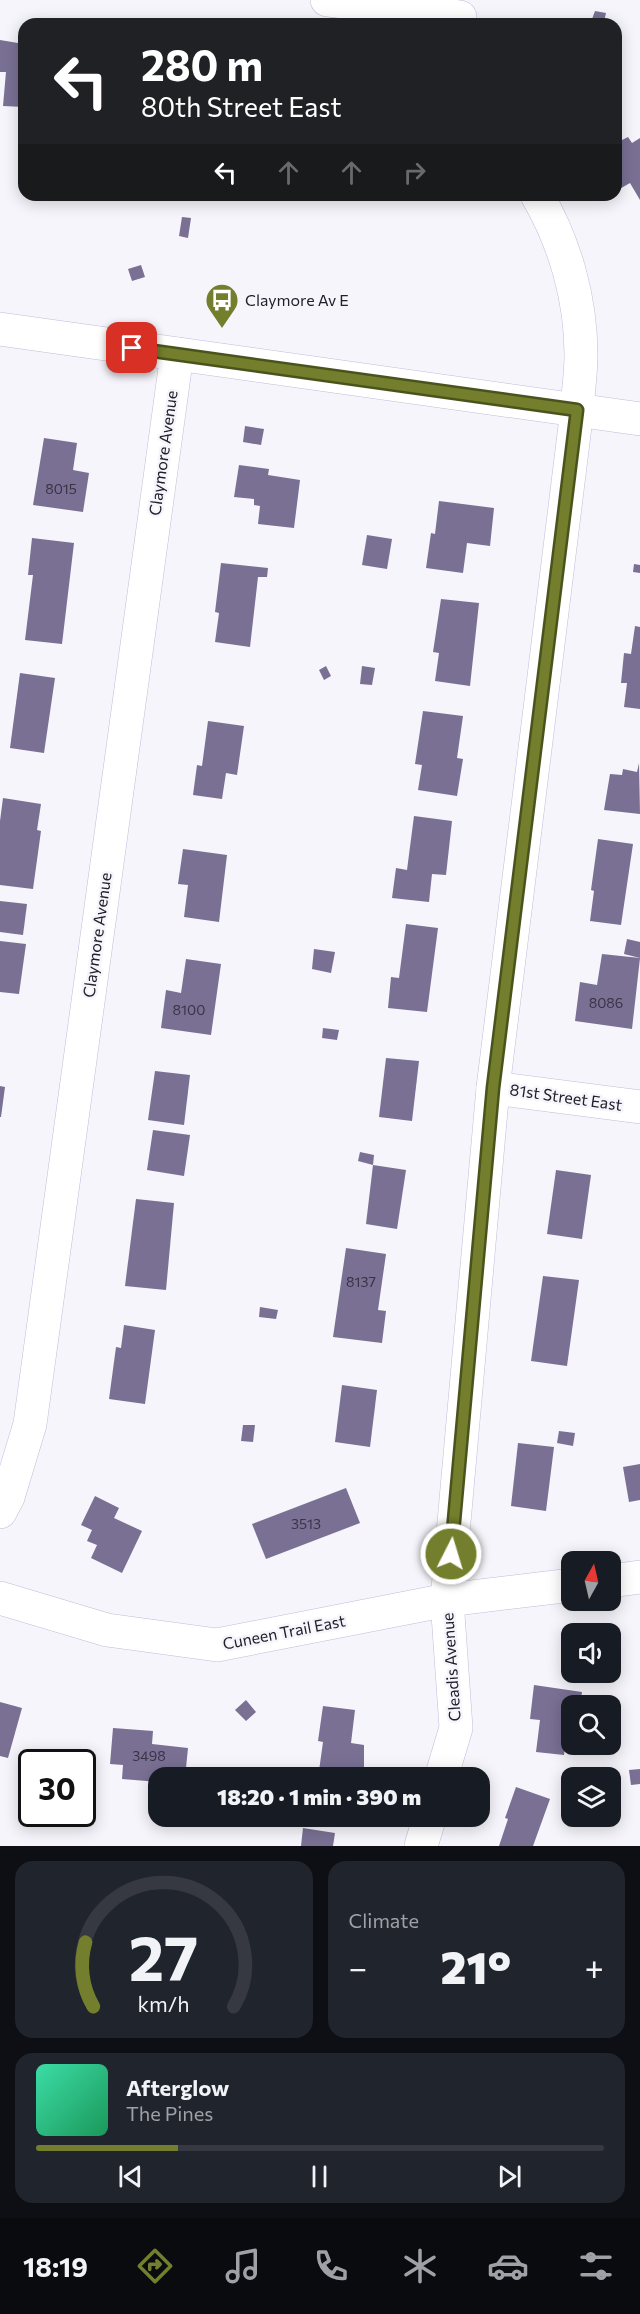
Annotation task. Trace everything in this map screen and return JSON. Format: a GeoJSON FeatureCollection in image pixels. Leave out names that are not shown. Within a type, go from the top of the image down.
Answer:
{"type":"FeatureCollection","features":[{"type":"Feature","properties":{"kind":"street"},"geometry":{"type":"LineString","coordinates":[[327,0],[459,14]]}},
{"type":"Feature","properties":{"kind":"street","name":"Cleadis Avenue"},"geometry":{"type":"LineString","coordinates":[[444,1767],[456,1728],[447,1600],[493,1088],[577,410],[581,354],[578,312],[568,265],[541,201]]}},
{"type":"Feature","properties":{"kind":"street"},"geometry":{"type":"LineString","coordinates":[[0,329],[640,419]]}},
{"type":"Feature","properties":{"kind":"street","name":"Claymore Avenue"},"geometry":{"type":"LineString","coordinates":[[0,1512],[8,1497],[30,1424],[177,354]]}},
{"type":"Feature","properties":{"kind":"street","name":"81st Street East"},"geometry":{"type":"LineString","coordinates":[[493,1088],[640,1107]]}},
{"type":"Feature","properties":{"kind":"street"},"geometry":{"type":"LineString","coordinates":[[621,1580],[640,1577]]}},
{"type":"Feature","properties":{"kind":"street","name":"Cuneen Trail East"},"geometry":{"type":"LineString","coordinates":[[0,1598],[107,1630],[216,1645],[447,1600],[561,1586]]}},
{"type":"Feature","properties":{"kind":"street"},"geometry":{"type":"LineString","coordinates":[[421,1846],[427,1827]]}},
{"type":"Feature","properties":{"kind":"building"},"geometry":{"type":"Polygon","coordinates":[[[595,11],[606,13],[605,18],[592,18],[595,11]]]}},
{"type":"Feature","properties":{"kind":"building"},"geometry":{"type":"Polygon","coordinates":[[[0,40],[18,43],[18,107],[3,106],[6,72],[0,72],[0,40]]]}},
{"type":"Feature","properties":{"kind":"building"},"geometry":{"type":"Polygon","coordinates":[[[628,137],[632,143],[640,138],[640,200],[630,183],[622,188],[622,140],[628,137]]]}},
{"type":"Feature","properties":{"kind":"building"},"geometry":{"type":"Polygon","coordinates":[[[182,217],[191,218],[188,238],[179,236],[182,217]]]}},
{"type":"Feature","properties":{"kind":"building"},"geometry":{"type":"Polygon","coordinates":[[[141,265],[145,277],[132,281],[128,269],[141,265]]]}},
{"type":"Feature","properties":{"kind":"building"},"geometry":{"type":"Polygon","coordinates":[[[245,426],[264,429],[261,445],[243,442],[245,426]]]}},
{"type":"Feature","properties":{"kind":"building"},"geometry":{"type":"Polygon","coordinates":[[[44,438],[77,443],[73,470],[89,473],[83,512],[33,505],[44,438]]]}},
{"type":"Feature","properties":{"kind":"building"},"geometry":{"type":"Polygon","coordinates":[[[239,465],[269,469],[268,475],[300,480],[294,528],[258,524],[260,506],[254,505],[254,499],[234,497],[239,465]]]}},
{"type":"Feature","properties":{"kind":"building"},"geometry":{"type":"Polygon","coordinates":[[[439,501],[494,508],[490,546],[467,543],[463,573],[426,568],[431,533],[435,534],[439,501]]]}},
{"type":"Feature","properties":{"kind":"building"},"geometry":{"type":"Polygon","coordinates":[[[367,535],[392,539],[387,569],[362,565],[367,535]]]}},
{"type":"Feature","properties":{"kind":"building"},"geometry":{"type":"Polygon","coordinates":[[[32,538],[74,543],[62,644],[25,640],[33,575],[28,575],[32,538]]]}},
{"type":"Feature","properties":{"kind":"building"},"geometry":{"type":"Polygon","coordinates":[[[221,563],[268,568],[267,577],[258,577],[250,647],[215,642],[219,613],[215,612],[221,563]]]}},
{"type":"Feature","properties":{"kind":"building"},"geometry":{"type":"Polygon","coordinates":[[[634,564],[640,565],[640,573],[633,572],[634,564]]]}},
{"type":"Feature","properties":{"kind":"building"},"geometry":{"type":"Polygon","coordinates":[[[441,599],[479,603],[470,686],[435,681],[439,653],[433,652],[441,599]]]}},
{"type":"Feature","properties":{"kind":"building"},"geometry":{"type":"Polygon","coordinates":[[[635,626],[640,627],[640,709],[624,707],[627,683],[621,683],[624,653],[631,654],[635,626]]]}},
{"type":"Feature","properties":{"kind":"building"},"geometry":{"type":"Polygon","coordinates":[[[326,666],[331,676],[324,680],[319,670],[326,666]]]}},
{"type":"Feature","properties":{"kind":"building"},"geometry":{"type":"Polygon","coordinates":[[[362,666],[375,668],[372,685],[360,684],[362,666]]]}},
{"type":"Feature","properties":{"kind":"building"},"geometry":{"type":"Polygon","coordinates":[[[20,673],[55,678],[44,753],[10,748],[20,673]]]}},
{"type":"Feature","properties":{"kind":"building"},"geometry":{"type":"Polygon","coordinates":[[[423,711],[463,716],[457,758],[463,759],[457,796],[418,790],[422,765],[415,764],[423,711]]]}},
{"type":"Feature","properties":{"kind":"building"},"geometry":{"type":"Polygon","coordinates":[[[208,721],[244,726],[237,775],[226,773],[222,799],[193,795],[197,765],[202,766],[208,721]]]}},
{"type":"Feature","properties":{"kind":"building"},"geometry":{"type":"Polygon","coordinates":[[[639,763],[640,814],[604,810],[610,774],[622,775],[623,769],[637,772],[639,763]]]}},
{"type":"Feature","properties":{"kind":"building"},"geometry":{"type":"Polygon","coordinates":[[[3,798],[41,804],[37,830],[41,831],[33,889],[0,885],[0,821],[3,798]]]}},
{"type":"Feature","properties":{"kind":"building"},"geometry":{"type":"Polygon","coordinates":[[[414,816],[452,821],[446,875],[432,874],[429,902],[392,898],[396,868],[407,870],[414,816]]]}},
{"type":"Feature","properties":{"kind":"building"},"geometry":{"type":"Polygon","coordinates":[[[598,839],[633,844],[621,925],[590,921],[594,891],[591,890],[598,839]]]}},
{"type":"Feature","properties":{"kind":"building"},"geometry":{"type":"Polygon","coordinates":[[[183,849],[227,855],[219,922],[184,917],[188,885],[178,884],[183,849]]]}},
{"type":"Feature","properties":{"kind":"building"},"geometry":{"type":"Polygon","coordinates":[[[0,901],[27,904],[23,935],[0,932],[0,901]]]}},
{"type":"Feature","properties":{"kind":"building"},"geometry":{"type":"Polygon","coordinates":[[[406,924],[438,928],[427,1012],[388,1008],[391,977],[399,978],[406,924]]]}},
{"type":"Feature","properties":{"kind":"building"},"geometry":{"type":"Polygon","coordinates":[[[627,939],[640,942],[640,958],[624,954],[627,939]]]}},
{"type":"Feature","properties":{"kind":"building"},"geometry":{"type":"Polygon","coordinates":[[[0,941],[26,944],[19,994],[0,992],[0,941]]]}},
{"type":"Feature","properties":{"kind":"building"},"geometry":{"type":"Polygon","coordinates":[[[314,949],[335,952],[331,973],[312,969],[314,949]]]}},
{"type":"Feature","properties":{"kind":"building"},"geometry":{"type":"Polygon","coordinates":[[[602,954],[640,958],[632,1029],[575,1021],[580,982],[597,985],[602,954]]]}},
{"type":"Feature","properties":{"kind":"building"},"geometry":{"type":"Polygon","coordinates":[[[186,959],[221,964],[211,1035],[161,1028],[166,990],[181,993],[186,959]]]}},
{"type":"Feature","properties":{"kind":"building"},"geometry":{"type":"Polygon","coordinates":[[[323,1028],[339,1030],[337,1040],[322,1038],[323,1028]]]}},
{"type":"Feature","properties":{"kind":"building"},"geometry":{"type":"Polygon","coordinates":[[[386,1058],[419,1061],[412,1121],[379,1117],[386,1058]]]}},
{"type":"Feature","properties":{"kind":"building"},"geometry":{"type":"Polygon","coordinates":[[[155,1071],[190,1075],[184,1125],[148,1120],[155,1071]]]}},
{"type":"Feature","properties":{"kind":"building"},"geometry":{"type":"Polygon","coordinates":[[[0,1086],[5,1087],[1,1117],[0,1117],[0,1086]]]}},
{"type":"Feature","properties":{"kind":"building"},"geometry":{"type":"Polygon","coordinates":[[[153,1130],[190,1135],[184,1176],[147,1170],[153,1130]]]}},
{"type":"Feature","properties":{"kind":"building"},"geometry":{"type":"Polygon","coordinates":[[[360,1152],[374,1155],[373,1165],[358,1161],[360,1152]]]}},
{"type":"Feature","properties":{"kind":"building"},"geometry":{"type":"Polygon","coordinates":[[[373,1165],[406,1170],[397,1229],[366,1224],[373,1165]]]}},
{"type":"Feature","properties":{"kind":"building"},"geometry":{"type":"Polygon","coordinates":[[[556,1170],[591,1175],[582,1239],[547,1234],[556,1170]]]}},
{"type":"Feature","properties":{"kind":"building"},"geometry":{"type":"Polygon","coordinates":[[[136,1199],[174,1203],[166,1290],[125,1286],[136,1199]]]}},
{"type":"Feature","properties":{"kind":"building"},"geometry":{"type":"Polygon","coordinates":[[[346,1248],[386,1254],[378,1310],[386,1311],[382,1343],[333,1337],[346,1248]]]}},
{"type":"Feature","properties":{"kind":"building"},"geometry":{"type":"Polygon","coordinates":[[[543,1276],[579,1280],[567,1366],[531,1361],[543,1276]]]}},
{"type":"Feature","properties":{"kind":"building"},"geometry":{"type":"Polygon","coordinates":[[[260,1307],[278,1310],[276,1319],[259,1317],[260,1307]]]}},
{"type":"Feature","properties":{"kind":"building"},"geometry":{"type":"Polygon","coordinates":[[[124,1325],[155,1330],[145,1404],[109,1399],[116,1347],[121,1348],[124,1325]]]}},
{"type":"Feature","properties":{"kind":"building"},"geometry":{"type":"Polygon","coordinates":[[[342,1385],[377,1390],[370,1447],[335,1442],[342,1385]]]}},
{"type":"Feature","properties":{"kind":"building"},"geometry":{"type":"Polygon","coordinates":[[[243,1425],[255,1425],[253,1442],[241,1441],[243,1425]]]}},
{"type":"Feature","properties":{"kind":"building"},"geometry":{"type":"Polygon","coordinates":[[[559,1431],[575,1433],[573,1446],[557,1443],[559,1431]]]}},
{"type":"Feature","properties":{"kind":"building"},"geometry":{"type":"Polygon","coordinates":[[[518,1443],[554,1447],[546,1511],[511,1506],[518,1443]]]}},
{"type":"Feature","properties":{"kind":"building"},"geometry":{"type":"Polygon","coordinates":[[[640,1464],[640,1500],[629,1502],[623,1467],[640,1464]]]}},
{"type":"Feature","properties":{"kind":"building"},"geometry":{"type":"Polygon","coordinates":[[[346,1488],[360,1523],[266,1559],[252,1524],[346,1488]]]}},
{"type":"Feature","properties":{"kind":"building"},"geometry":{"type":"Polygon","coordinates":[[[95,1496],[119,1508],[114,1518],[142,1531],[122,1573],[91,1558],[97,1545],[87,1541],[92,1530],[81,1525],[95,1496]]]}},
{"type":"Feature","properties":{"kind":"building"},"geometry":{"type":"Polygon","coordinates":[[[534,1685],[582,1692],[582,1695],[561,1695],[561,1755],[536,1752],[540,1720],[530,1719],[534,1685]]]}},
{"type":"Feature","properties":{"kind":"building"},"geometry":{"type":"Polygon","coordinates":[[[246,1700],[256,1712],[246,1721],[235,1710],[246,1700]]]}},
{"type":"Feature","properties":{"kind":"building"},"geometry":{"type":"Polygon","coordinates":[[[0,1702],[22,1708],[8,1758],[0,1756],[0,1702]]]}},
{"type":"Feature","properties":{"kind":"building"},"geometry":{"type":"Polygon","coordinates":[[[323,1706],[355,1710],[351,1743],[364,1745],[364,1767],[320,1767],[323,1742],[318,1741],[323,1706]]]}},
{"type":"Feature","properties":{"kind":"building"},"geometry":{"type":"Polygon","coordinates":[[[113,1728],[153,1731],[152,1744],[188,1748],[186,1767],[148,1767],[148,1781],[122,1779],[123,1765],[110,1764],[113,1728]]]}},
{"type":"Feature","properties":{"kind":"building"},"geometry":{"type":"Polygon","coordinates":[[[640,1769],[640,1784],[631,1785],[629,1770],[640,1769]]]}},
{"type":"Feature","properties":{"kind":"building"},"geometry":{"type":"Polygon","coordinates":[[[516,1787],[550,1799],[533,1846],[499,1846],[508,1819],[505,1818],[516,1787]]]}},
{"type":"Feature","properties":{"kind":"building"},"geometry":{"type":"Polygon","coordinates":[[[303,1828],[335,1833],[333,1846],[301,1846],[303,1828]]]}},
{"type":"Feature","properties":{"kind":"place","name":"Claymore Av E"},"geometry":{"type":"Point","coordinates":[222,329]}},
{"type":"Feature","properties":{"kind":"route"},"geometry":{"type":"LineString","coordinates":[[132,348],[577,410],[493,1088],[451,1554]]}}]}
